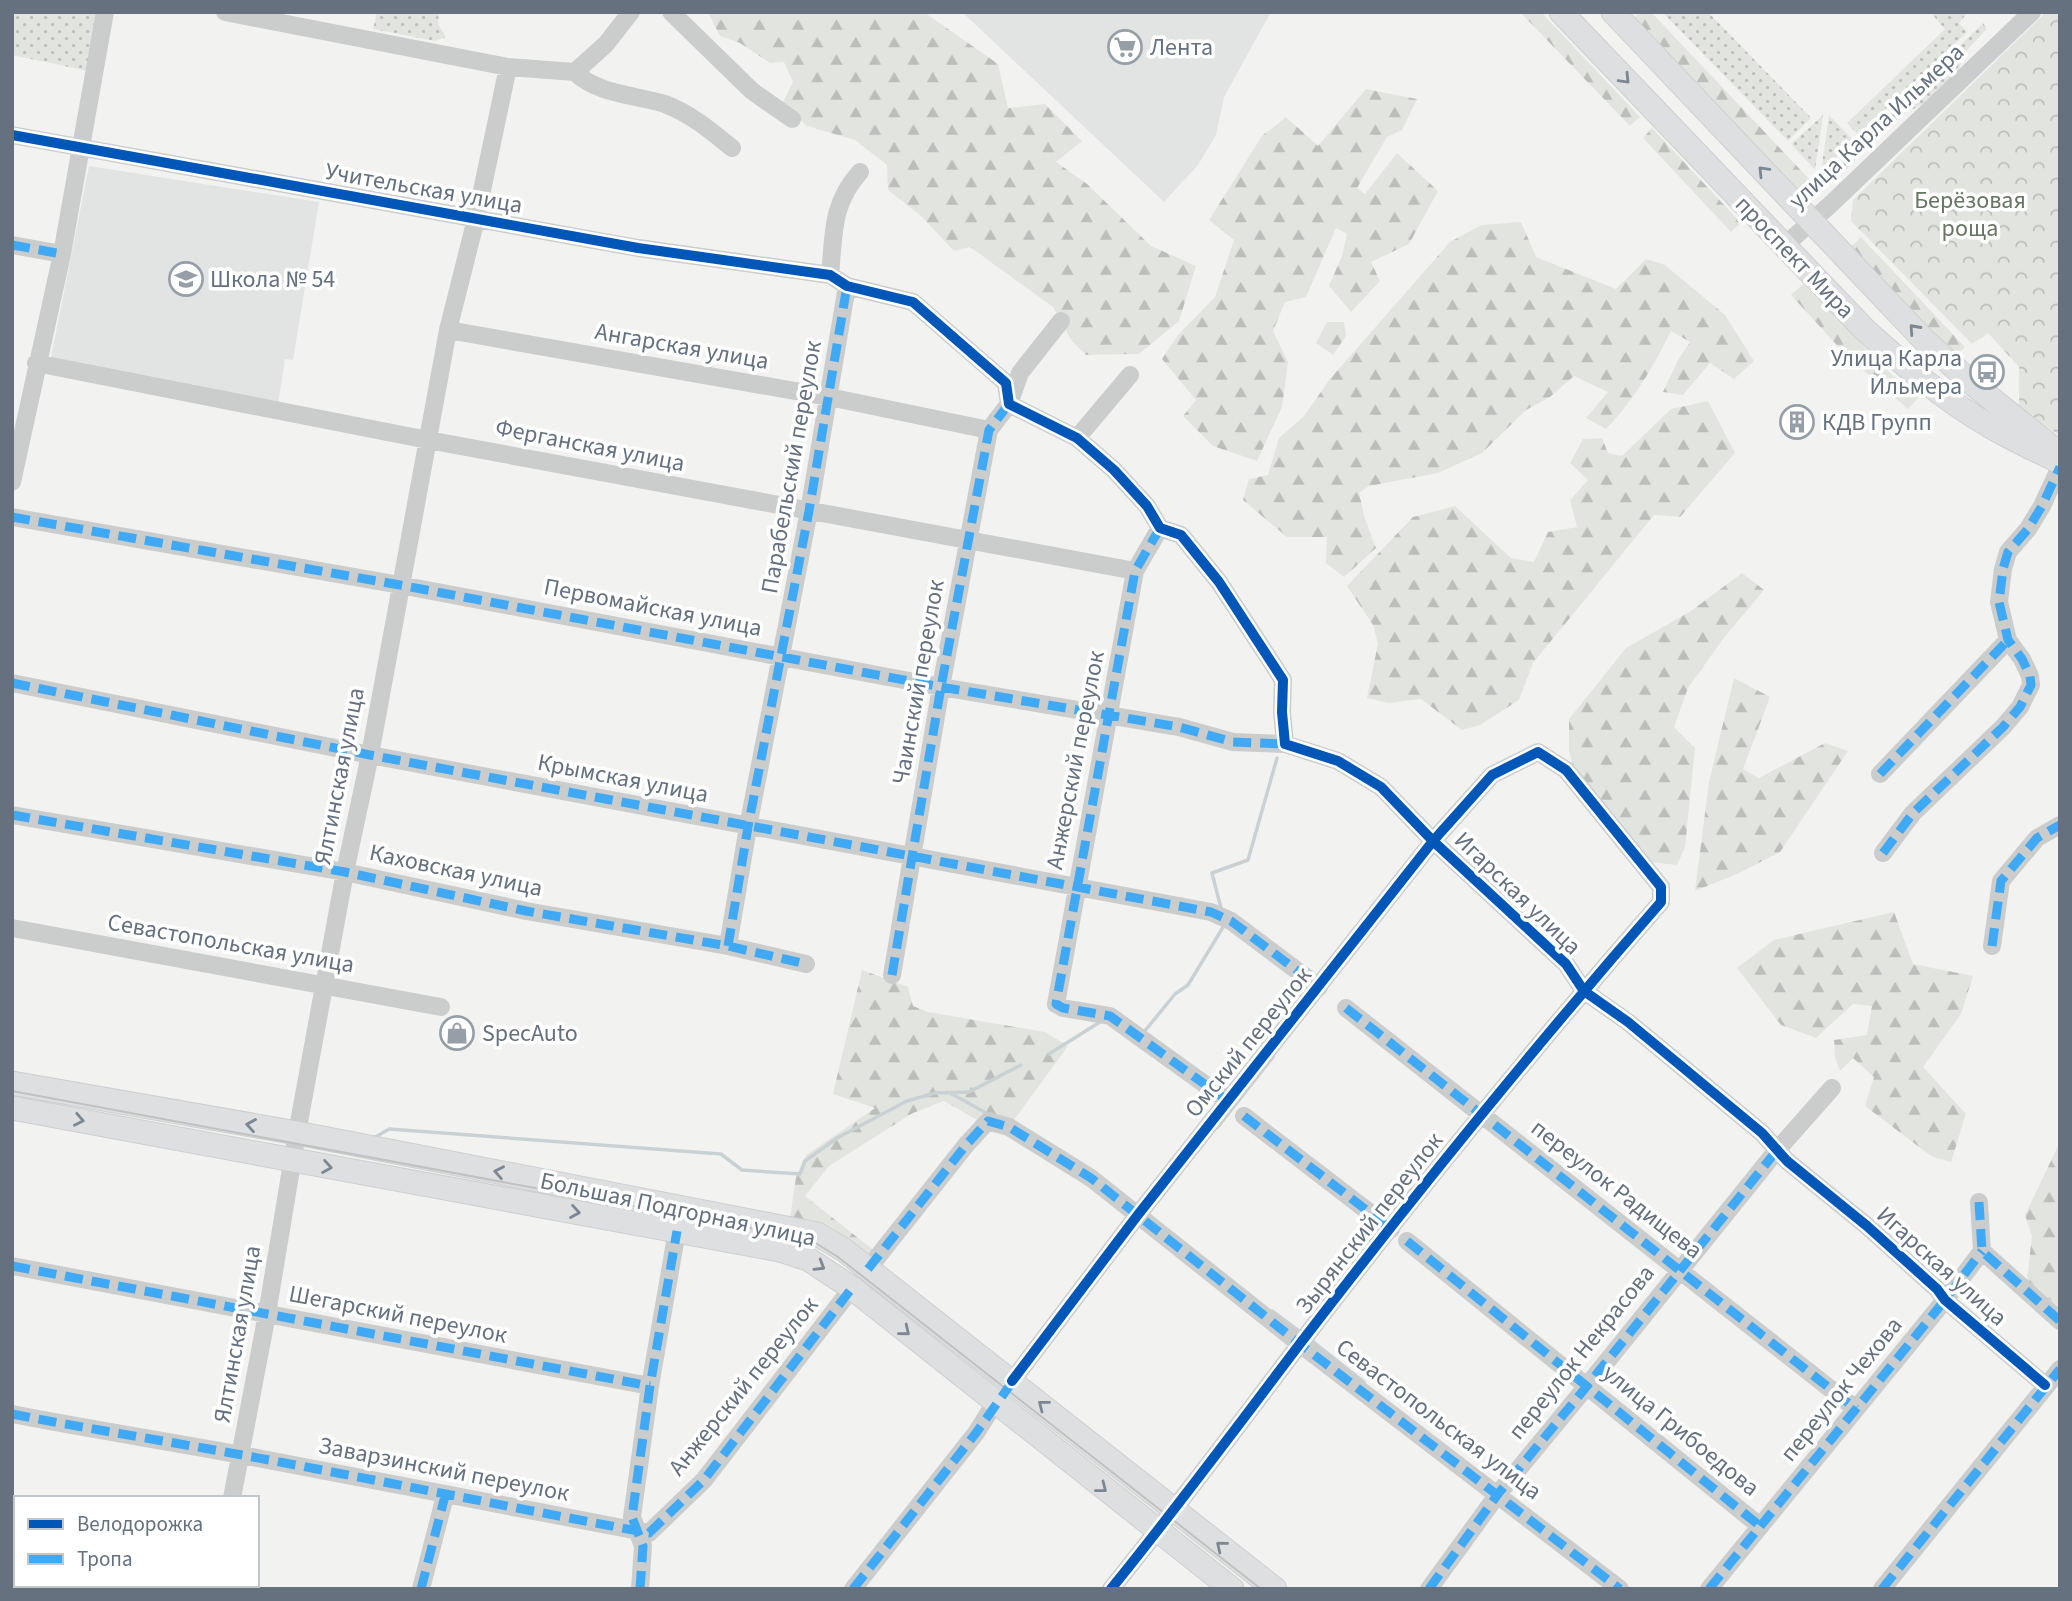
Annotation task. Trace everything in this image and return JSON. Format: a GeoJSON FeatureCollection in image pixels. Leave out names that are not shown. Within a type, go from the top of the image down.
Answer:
{"type":"FeatureCollection","features":[{"type":"Feature","properties":{"kind":"main road","name":"проспект Мира"},"geometry":{"type":"LineString","coordinates":[[1561,12],[1865,330],[1903,364],[1955,404],[2060,464]]}},
{"type":"Feature","properties":{"kind":"main road","name":"проспект Мира"},"geometry":{"type":"LineString","coordinates":[[1617,17],[1924,340],[1973,384],[2060,454]]}},
{"type":"Feature","properties":{"kind":"main road"},"geometry":{"type":"LineString","coordinates":[[1594,48],[1617,17]]}},
{"type":"Feature","properties":{"kind":"main road","name":"Большая Подгорная улица"},"geometry":{"type":"LineString","coordinates":[[12,1083],[297,1133],[817,1234],[844,1250],[1275,1589]]}},
{"type":"Feature","properties":{"kind":"main road","name":"Большая Подгорная улица"},"geometry":{"type":"LineString","coordinates":[[12,1108],[780,1250],[808,1259],[852,1288],[1232,1589]]}},
{"type":"Feature","properties":{"kind":"street"},"geometry":{"type":"LineString","coordinates":[[12,482],[62,254],[105,12]]}},
{"type":"Feature","properties":{"kind":"street"},"geometry":{"type":"LineString","coordinates":[[225,12],[508,67],[575,72],[585,83],[665,104],[692,116],[732,148]]}},
{"type":"Feature","properties":{"kind":"street"},"geometry":{"type":"LineString","coordinates":[[575,72],[606,44],[631,12]]}},
{"type":"Feature","properties":{"kind":"street"},"geometry":{"type":"LineString","coordinates":[[671,12],[752,91],[792,119]]}},
{"type":"Feature","properties":{"kind":"street","name":"улица Карла Ильмера"},"geometry":{"type":"LineString","coordinates":[[1784,246],[2032,12]]}},
{"type":"Feature","properties":{"kind":"street","name":"Ялтинская улица"},"geometry":{"type":"LineString","coordinates":[[232,1496],[345,872],[370,755],[448,330],[476,219],[508,67]]}},
{"type":"Feature","properties":{"kind":"street","name":"Учительская улица"},"geometry":{"type":"LineString","coordinates":[[12,135],[638,248],[830,275]]}},
{"type":"Feature","properties":{"kind":"street"},"geometry":{"type":"LineString","coordinates":[[860,172],[846,187],[836,212],[830,275],[847,286],[913,302],[1006,383],[1009,404],[1077,438],[1147,506],[1160,528],[1181,535],[1219,582],[1283,680],[1284,744]]}},
{"type":"Feature","properties":{"kind":"street"},"geometry":{"type":"LineString","coordinates":[[12,244],[62,254]]}},
{"type":"Feature","properties":{"kind":"street","name":"Парабельский переулок"},"geometry":{"type":"LineString","coordinates":[[728,946],[748,827],[783,656],[847,286]]}},
{"type":"Feature","properties":{"kind":"street","name":"Чаинский переулок"},"geometry":{"type":"LineString","coordinates":[[892,975],[941,687],[989,430],[1009,404],[1020,373],[1061,321]]}},
{"type":"Feature","properties":{"kind":"street","name":"Ангарская улица"},"geometry":{"type":"LineString","coordinates":[[448,330],[829,397],[989,430]]}},
{"type":"Feature","properties":{"kind":"street","name":"Ферганская улица"},"geometry":{"type":"LineString","coordinates":[[36,363],[428,440],[1135,572]]}},
{"type":"Feature","properties":{"kind":"street"},"geometry":{"type":"LineString","coordinates":[[1077,438],[1130,375]]}},
{"type":"Feature","properties":{"kind":"street"},"geometry":{"type":"LineString","coordinates":[[1883,853],[1913,813],[2003,727],[2020,707],[2031,685],[2022,659],[2008,640],[1999,602],[2003,569],[2008,552],[2028,529],[2042,506],[2060,464]]}},
{"type":"Feature","properties":{"kind":"street","name":"Первомайская улица"},"geometry":{"type":"LineString","coordinates":[[12,517],[400,585],[941,687],[1179,727],[1233,742],[1284,744]]}},
{"type":"Feature","properties":{"kind":"street","name":"Анжерский переулок"},"geometry":{"type":"LineString","coordinates":[[1160,528],[1135,572],[1056,1000],[1058,1007],[1110,1016],[1228,1101]]}},
{"type":"Feature","properties":{"kind":"street"},"geometry":{"type":"LineString","coordinates":[[1880,774],[2008,640]]}},
{"type":"Feature","properties":{"kind":"street","name":"Крымская улица"},"geometry":{"type":"LineString","coordinates":[[12,683],[370,755],[1211,912],[1224,917],[1319,987]]}},
{"type":"Feature","properties":{"kind":"street","name":"Игарская улица"},"geometry":{"type":"LineString","coordinates":[[1284,744],[1338,761],[1381,787],[1433,841],[1566,964],[1584,990],[1629,1022],[1762,1133],[1787,1161],[1867,1226],[1937,1289],[1945,1300],[2045,1385]]}},
{"type":"Feature","properties":{"kind":"street","name":"Омский переулок"},"geometry":{"type":"LineString","coordinates":[[1012,1381],[1137,1216],[1433,841],[1492,775],[1538,752],[1566,771],[1661,887]]}},
{"type":"Feature","properties":{"kind":"street","name":"Каховская улица"},"geometry":{"type":"LineString","coordinates":[[12,815],[345,872],[526,911],[728,946],[806,964]]}},
{"type":"Feature","properties":{"kind":"street"},"geometry":{"type":"LineString","coordinates":[[1992,946],[2001,881],[2037,838],[2060,825]]}},
{"type":"Feature","properties":{"kind":"street","name":"Зырянский переулок"},"geometry":{"type":"LineString","coordinates":[[1111,1589],[1482,1114],[1661,902],[1661,887]]}},
{"type":"Feature","properties":{"kind":"street","name":"Севастопольская улица"},"geometry":{"type":"LineString","coordinates":[[12,928],[440,1007]]}},
{"type":"Feature","properties":{"kind":"street","name":"переулок Радищева"},"geometry":{"type":"LineString","coordinates":[[1346,1008],[1856,1409]]}},
{"type":"Feature","properties":{"kind":"street","name":"переулок Некрасова"},"geometry":{"type":"LineString","coordinates":[[1429,1589],[1498,1494],[1777,1149],[1832,1088]]}},
{"type":"Feature","properties":{"kind":"street"},"geometry":{"type":"LineString","coordinates":[[1244,1116],[1391,1229]]}},
{"type":"Feature","properties":{"kind":"street","name":"Севастопольская улица"},"geometry":{"type":"LineString","coordinates":[[868,1269],[988,1121],[1009,1128],[1091,1178],[1300,1344],[1620,1589]]}},
{"type":"Feature","properties":{"kind":"street"},"geometry":{"type":"LineString","coordinates":[[1979,1202],[1982,1251],[2060,1321]]}},
{"type":"Feature","properties":{"kind":"street"},"geometry":{"type":"LineString","coordinates":[[640,1589],[643,1546],[632,1517],[650,1386],[677,1231]]}},
{"type":"Feature","properties":{"kind":"street","name":"улица Грибоедова"},"geometry":{"type":"LineString","coordinates":[[1407,1241],[1760,1526]]}},
{"type":"Feature","properties":{"kind":"street","name":"переулок Чехова"},"geometry":{"type":"LineString","coordinates":[[1709,1589],[1982,1251]]}},
{"type":"Feature","properties":{"kind":"street","name":"Шегарский переулок"},"geometry":{"type":"LineString","coordinates":[[12,1266],[650,1386]]}},
{"type":"Feature","properties":{"kind":"street","name":"Анжерский переулок"},"geometry":{"type":"LineString","coordinates":[[638,1531],[649,1533],[704,1480],[852,1288]]}},
{"type":"Feature","properties":{"kind":"street"},"geometry":{"type":"LineString","coordinates":[[1882,1589],[2060,1369]]}},
{"type":"Feature","properties":{"kind":"street"},"geometry":{"type":"LineString","coordinates":[[853,1589],[976,1433],[995,1403]]}},
{"type":"Feature","properties":{"kind":"street","name":"Заварзинский переулок"},"geometry":{"type":"LineString","coordinates":[[12,1415],[241,1455],[638,1531]]}},
{"type":"Feature","properties":{"kind":"street"},"geometry":{"type":"LineString","coordinates":[[421,1589],[445,1496]]}},
{"type":"Feature","properties":{"kind":"shaded area"},"geometry":{"type":"Polygon","coordinates":[[[962,12],[1271,12],[1224,97],[1216,135],[1198,165],[1164,202],[962,12]]]}},
{"type":"Feature","properties":{"kind":"shaded area","name":"Школа № 54"},"geometry":{"type":"Polygon","coordinates":[[[89,166],[319,202],[293,360],[285,359],[278,405],[51,357],[89,166]]]}},
{"type":"Feature","properties":{"kind":"green space"},"geometry":{"type":"Polygon","coordinates":[[[12,12],[100,12],[88,71],[12,55],[12,12]]]}},
{"type":"Feature","properties":{"kind":"green space"},"geometry":{"type":"Polygon","coordinates":[[[377,12],[439,12],[438,24],[446,37],[435,41],[373,29],[377,12]]]}},
{"type":"Feature","properties":{"kind":"green space"},"geometry":{"type":"Polygon","coordinates":[[[708,12],[924,12],[998,64],[1008,108],[1045,104],[1082,141],[1056,162],[1087,184],[1151,246],[1196,266],[1179,321],[1139,354],[1086,355],[1072,341],[1053,307],[970,247],[954,251],[921,216],[888,190],[887,165],[855,140],[807,126],[782,104],[793,82],[784,62],[770,63],[740,43],[720,36],[708,12]]]}},
{"type":"Feature","properties":{"kind":"green space"},"geometry":{"type":"Polygon","coordinates":[[[1520,12],[1541,12],[1640,117],[1630,126],[1520,12]]]}},
{"type":"Feature","properties":{"kind":"green space"},"geometry":{"type":"Polygon","coordinates":[[[1640,12],[1651,12],[1811,181],[1799,192],[1632,20],[1640,12]]]}},
{"type":"Feature","properties":{"kind":"green space"},"geometry":{"type":"Polygon","coordinates":[[[1662,12],[1708,12],[1811,118],[1788,141],[1662,12]]]}},
{"type":"Feature","properties":{"kind":"green space"},"geometry":{"type":"Polygon","coordinates":[[[1930,12],[1968,12],[1959,23],[1967,32],[1858,135],[1847,123],[1945,29],[1930,12]]]}},
{"type":"Feature","properties":{"kind":"green space","name":"Берёзовая роща"},"geometry":{"type":"Polygon","coordinates":[[[2046,12],[2060,12],[2060,436],[2019,406],[2019,367],[1988,333],[1972,344],[1851,221],[1853,200],[2046,12]]]}},
{"type":"Feature","properties":{"kind":"green space"},"geometry":{"type":"Polygon","coordinates":[[[1983,23],[1987,29],[1963,54],[1959,71],[1921,105],[1902,115],[1871,146],[1865,138],[1983,23]]]}},
{"type":"Feature","properties":{"kind":"green space"},"geometry":{"type":"Polygon","coordinates":[[[1366,89],[1417,99],[1402,130],[1387,137],[1357,188],[1365,194],[1397,153],[1438,191],[1409,244],[1371,262],[1380,281],[1351,312],[1329,286],[1342,256],[1347,234],[1336,228],[1306,297],[1285,302],[1273,331],[1288,362],[1282,407],[1257,461],[1213,446],[1183,416],[1196,400],[1162,359],[1178,335],[1215,297],[1234,240],[1209,220],[1262,136],[1286,117],[1318,146],[1366,89]]]}},
{"type":"Feature","properties":{"kind":"green space"},"geometry":{"type":"Polygon","coordinates":[[[1823,115],[1815,170],[1791,144],[1823,115]]]}},
{"type":"Feature","properties":{"kind":"green space"},"geometry":{"type":"Polygon","coordinates":[[[1829,115],[1853,140],[1821,172],[1829,115]]]}},
{"type":"Feature","properties":{"kind":"green space"},"geometry":{"type":"Polygon","coordinates":[[[1652,128],[1741,223],[1731,232],[1643,138],[1652,128]]]}},
{"type":"Feature","properties":{"kind":"green space"},"geometry":{"type":"Polygon","coordinates":[[[1859,144],[1865,151],[1829,186],[1823,178],[1859,144]]]}},
{"type":"Feature","properties":{"kind":"green space"},"geometry":{"type":"Polygon","coordinates":[[[1521,222],[1536,257],[1616,289],[1646,259],[1665,265],[1725,315],[1754,361],[1734,379],[1710,363],[1683,395],[1663,392],[1690,342],[1671,331],[1643,382],[1606,429],[1586,418],[1608,392],[1574,376],[1550,397],[1526,410],[1482,453],[1438,473],[1369,486],[1359,493],[1376,548],[1344,577],[1326,563],[1327,537],[1287,537],[1243,500],[1249,479],[1268,475],[1279,438],[1304,416],[1330,379],[1450,242],[1481,225],[1521,222]]]}},
{"type":"Feature","properties":{"kind":"green space"},"geometry":{"type":"Polygon","coordinates":[[[1861,237],[1965,347],[1953,359],[1848,249],[1861,237]]]}},
{"type":"Feature","properties":{"kind":"green space"},"geometry":{"type":"Polygon","coordinates":[[[1803,284],[1891,374],[1920,396],[1908,409],[1845,354],[1791,295],[1803,284]]]}},
{"type":"Feature","properties":{"kind":"green space"},"geometry":{"type":"Polygon","coordinates":[[[1327,322],[1344,322],[1346,336],[1333,355],[1316,343],[1327,322]]]}},
{"type":"Feature","properties":{"kind":"green space"},"geometry":{"type":"Polygon","coordinates":[[[1708,401],[1735,453],[1680,517],[1654,515],[1533,663],[1519,700],[1480,725],[1462,730],[1421,699],[1389,703],[1367,698],[1378,644],[1373,625],[1347,586],[1413,517],[1455,506],[1511,558],[1534,562],[1548,532],[1577,527],[1570,500],[1588,480],[1570,463],[1583,439],[1602,438],[1608,453],[1622,456],[1671,409],[1708,401]]]}},
{"type":"Feature","properties":{"kind":"green space"},"geometry":{"type":"Polygon","coordinates":[[[1742,573],[1764,590],[1723,639],[1688,688],[1674,727],[1695,748],[1685,847],[1677,865],[1648,862],[1576,775],[1569,751],[1569,719],[1626,648],[1691,611],[1742,573]]]}},
{"type":"Feature","properties":{"kind":"green space"},"geometry":{"type":"Polygon","coordinates":[[[1734,678],[1770,697],[1743,769],[1759,778],[1825,743],[1848,751],[1780,852],[1695,891],[1709,782],[1734,678]]]}},
{"type":"Feature","properties":{"kind":"green space"},"geometry":{"type":"Polygon","coordinates":[[[1894,912],[1913,964],[1973,976],[1961,1014],[1923,1067],[1966,1114],[1951,1162],[1931,1156],[1865,1106],[1874,1077],[1853,1058],[1840,1071],[1835,1057],[1834,1040],[1867,1035],[1872,1006],[1853,1004],[1816,1038],[1781,1025],[1737,968],[1774,940],[1894,912]]]}},
{"type":"Feature","properties":{"kind":"green space"},"geometry":{"type":"Polygon","coordinates":[[[862,970],[908,987],[913,1006],[928,1012],[1045,1032],[1068,1046],[1011,1124],[977,1120],[944,1101],[913,1113],[829,1166],[805,1196],[876,1252],[867,1264],[790,1218],[796,1177],[806,1155],[875,1108],[833,1094],[862,970]]]}},
{"type":"Feature","properties":{"kind":"green space"},"geometry":{"type":"Polygon","coordinates":[[[2060,1142],[2060,1308],[2027,1280],[2032,1236],[2025,1215],[2060,1142]]]}},
{"type":"Feature","properties":{"kind":"waterway"},"geometry":{"type":"LineString","coordinates":[[1221,908],[1212,873],[1248,860],[1277,758]]}},
{"type":"Feature","properties":{"kind":"waterway"},"geometry":{"type":"LineString","coordinates":[[1143,1031],[1175,994],[1188,985],[1225,924]]}},
{"type":"Feature","properties":{"kind":"waterway"},"geometry":{"type":"LineString","coordinates":[[1049,1054],[1100,1022]]}},
{"type":"Feature","properties":{"kind":"waterway"},"geometry":{"type":"LineString","coordinates":[[1217,1128],[1273,1057]]}},
{"type":"Feature","properties":{"kind":"waterway"},"geometry":{"type":"LineString","coordinates":[[374,1138],[389,1129],[721,1154],[742,1170],[800,1174],[805,1161],[837,1138],[907,1101],[935,1093],[969,1092],[1021,1065]]}},
{"type":"Feature","properties":{"kind":"waterway"},"geometry":{"type":"LineString","coordinates":[[952,1094],[988,1114]]}},
{"type":"Feature","properties":{"kind":"waterway"},"geometry":{"type":"LineString","coordinates":[[1272,1311],[1299,1331]]}},
{"type":"Feature","properties":{"kind":"waterway"},"geometry":{"type":"LineString","coordinates":[[1313,1339],[1311,1340],[1364,1382]]}},
{"type":"Feature","properties":{"kind":"tram line"},"geometry":{"type":"LineString","coordinates":[[12,1091],[783,1234],[814,1242],[838,1257],[1261,1589]]}},
{"type":"Feature","properties":{"kind":"marked path"},"geometry":{"type":"LineString","coordinates":[[12,245],[62,254]]}},
{"type":"Feature","properties":{"kind":"marked path"},"geometry":{"type":"LineString","coordinates":[[728,946],[748,827],[809,511],[847,286]]}},
{"type":"Feature","properties":{"kind":"marked path"},"geometry":{"type":"LineString","coordinates":[[892,975],[941,687],[989,430],[1009,404]]}},
{"type":"Feature","properties":{"kind":"marked path"},"geometry":{"type":"LineString","coordinates":[[1883,853],[1913,813],[2003,727],[2020,707],[2031,685],[2022,659],[2008,640],[1999,602],[2003,569],[2008,552],[2028,529],[2060,467]]}},
{"type":"Feature","properties":{"kind":"marked path"},"geometry":{"type":"LineString","coordinates":[[12,517],[400,585],[941,687],[1179,727],[1233,742],[1285,744]]}},
{"type":"Feature","properties":{"kind":"marked path"},"geometry":{"type":"LineString","coordinates":[[1160,528],[1135,571],[1056,1004],[1063,1008],[1110,1016],[1228,1101]]}},
{"type":"Feature","properties":{"kind":"marked path"},"geometry":{"type":"LineString","coordinates":[[1880,774],[2008,640]]}},
{"type":"Feature","properties":{"kind":"marked path"},"geometry":{"type":"LineString","coordinates":[[12,683],[370,755],[1211,912],[1231,921],[1319,987]]}},
{"type":"Feature","properties":{"kind":"marked path"},"geometry":{"type":"LineString","coordinates":[[12,815],[345,872],[526,911],[728,946],[806,964]]}},
{"type":"Feature","properties":{"kind":"marked path"},"geometry":{"type":"LineString","coordinates":[[1992,946],[2001,881],[2037,838],[2060,825]]}},
{"type":"Feature","properties":{"kind":"marked path"},"geometry":{"type":"LineString","coordinates":[[1346,1008],[1856,1409]]}},
{"type":"Feature","properties":{"kind":"marked path"},"geometry":{"type":"LineString","coordinates":[[1244,1116],[1391,1229]]}},
{"type":"Feature","properties":{"kind":"marked path"},"geometry":{"type":"LineString","coordinates":[[868,1269],[988,1121],[1009,1127],[1091,1178],[1300,1344],[1620,1589]]}},
{"type":"Feature","properties":{"kind":"marked path"},"geometry":{"type":"LineString","coordinates":[[1429,1589],[1498,1494],[1778,1149]]}},
{"type":"Feature","properties":{"kind":"marked path"},"geometry":{"type":"LineString","coordinates":[[1979,1202],[1982,1251],[2060,1321]]}},
{"type":"Feature","properties":{"kind":"marked path"},"geometry":{"type":"LineString","coordinates":[[640,1589],[643,1546],[632,1517],[650,1386],[677,1231]]}},
{"type":"Feature","properties":{"kind":"marked path"},"geometry":{"type":"LineString","coordinates":[[1407,1241],[1760,1526]]}},
{"type":"Feature","properties":{"kind":"marked path"},"geometry":{"type":"LineString","coordinates":[[1709,1589],[1982,1251]]}},
{"type":"Feature","properties":{"kind":"marked path"},"geometry":{"type":"LineString","coordinates":[[12,1266],[650,1386]]}},
{"type":"Feature","properties":{"kind":"marked path"},"geometry":{"type":"LineString","coordinates":[[12,1414],[649,1533],[704,1480],[852,1288]]}},
{"type":"Feature","properties":{"kind":"marked path"},"geometry":{"type":"LineString","coordinates":[[1882,1589],[2060,1369]]}},
{"type":"Feature","properties":{"kind":"marked path"},"geometry":{"type":"LineString","coordinates":[[853,1589],[976,1433],[1015,1378]]}},
{"type":"Feature","properties":{"kind":"marked path"},"geometry":{"type":"LineString","coordinates":[[421,1589],[445,1496]]}},
{"type":"Feature","properties":{"kind":"cycle path"},"geometry":{"type":"LineString","coordinates":[[12,135],[638,248],[830,275],[847,286],[913,302],[1006,383],[1009,404],[1077,438],[1114,470],[1147,506],[1160,528],[1181,535],[1219,582],[1283,680],[1285,744],[1338,761],[1381,787],[1433,841],[1566,964],[1584,991],[1628,1022],[1762,1133],[1787,1161],[1867,1226],[1937,1289],[1945,1300],[2045,1385]]}},
{"type":"Feature","properties":{"kind":"cycle path"},"geometry":{"type":"LineString","coordinates":[[1012,1381],[1137,1216],[1433,841],[1492,775],[1538,752],[1566,770],[1661,887],[1661,902],[1522,1065],[1432,1176],[1111,1589]]}},
{"type":"Feature","properties":{"kind":"place","name":"Лента"},"geometry":{"type":"Point","coordinates":[1125,47]}},
{"type":"Feature","properties":{"kind":"place","name":"Школа № 54"},"geometry":{"type":"Point","coordinates":[186,279]}},
{"type":"Feature","properties":{"kind":"place","name":"Улица Карла Ильмера"},"geometry":{"type":"Point","coordinates":[1987,372]}},
{"type":"Feature","properties":{"kind":"place","name":"КДВ Групп"},"geometry":{"type":"Point","coordinates":[1797,422]}},
{"type":"Feature","properties":{"kind":"place","name":"SpecAuto"},"geometry":{"type":"Point","coordinates":[457,1033]}}]}
